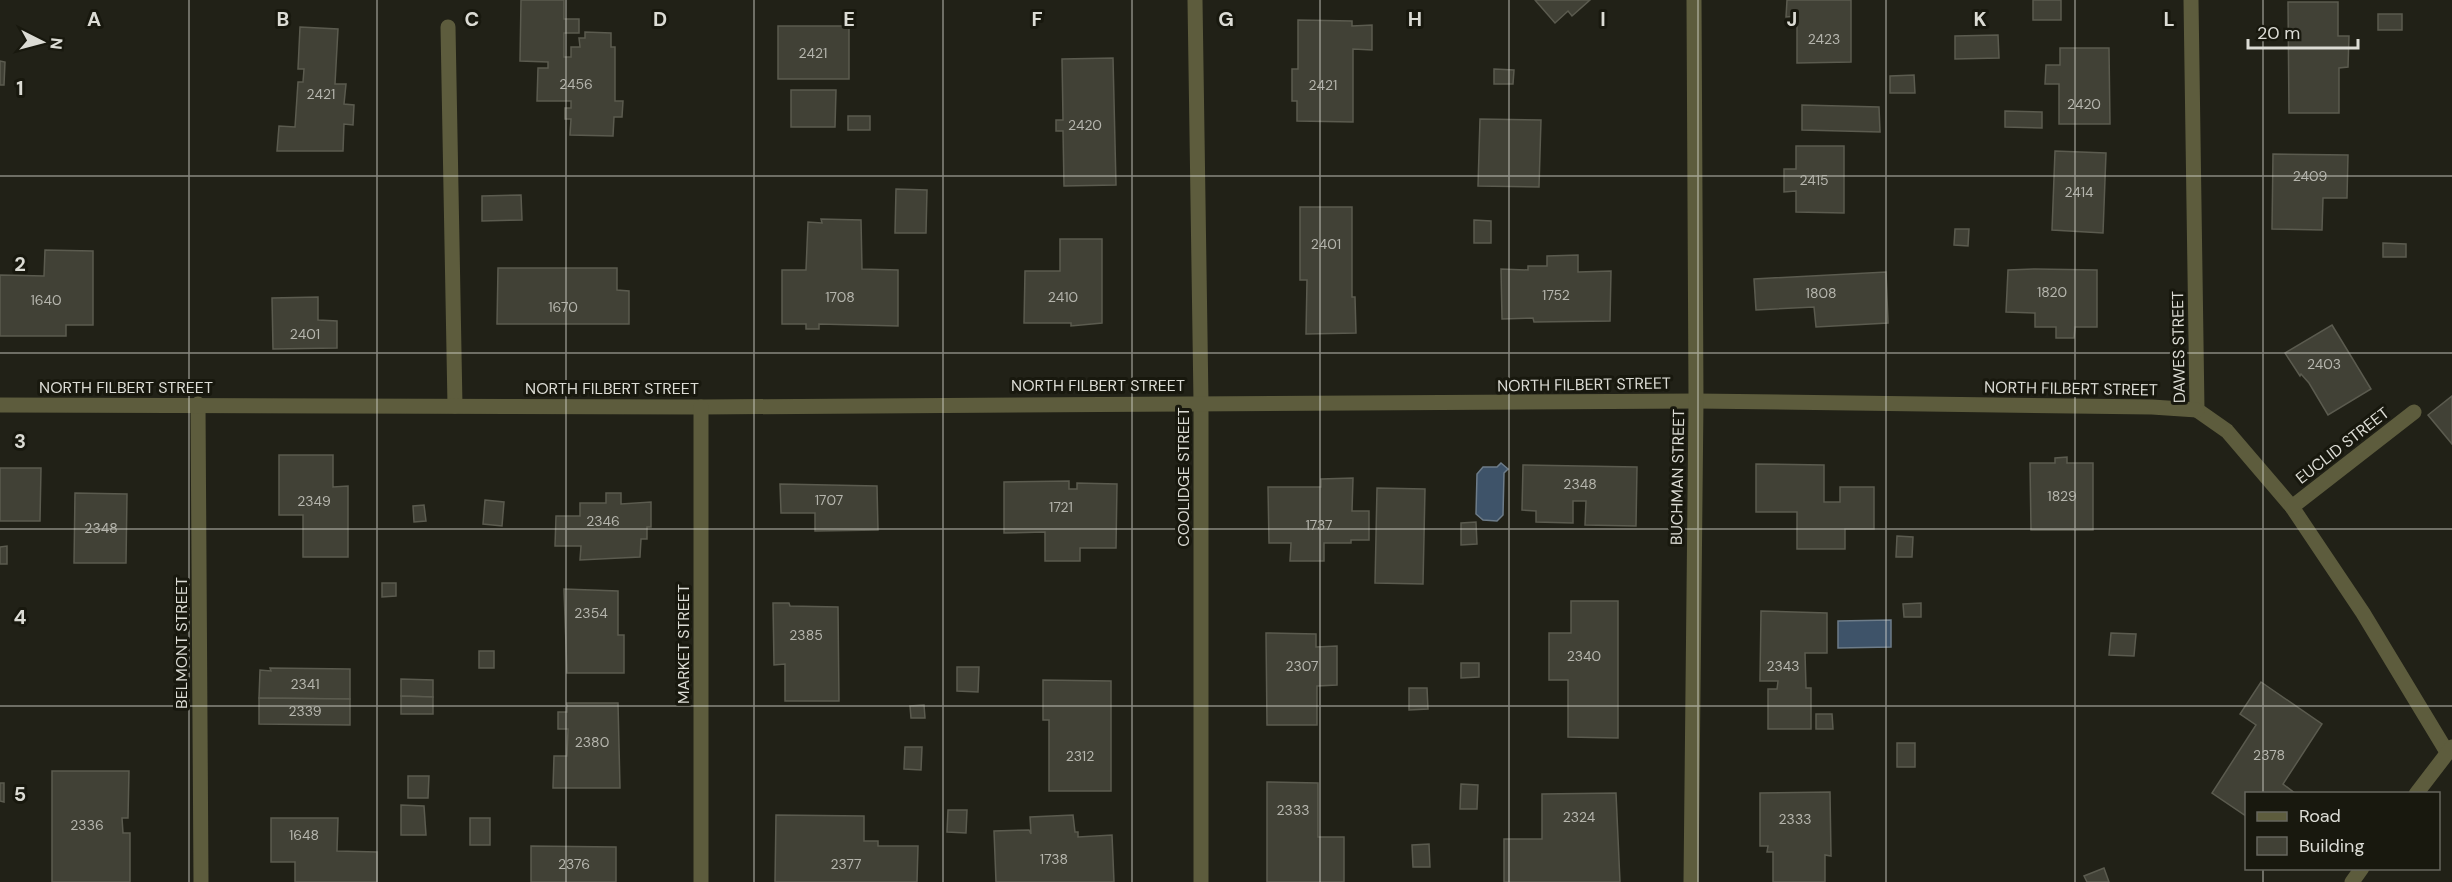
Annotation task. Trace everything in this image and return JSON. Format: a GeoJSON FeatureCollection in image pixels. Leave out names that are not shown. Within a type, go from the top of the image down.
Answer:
{"type":"FeatureCollection","features":[{"type":"Feature","properties":{"kind":"street","name":"COOLIDGE STREET"},"geometry":{"type":"LineString","coordinates":[[1195,0],[1201,402],[1201,882]]}},
{"type":"Feature","properties":{"kind":"street","name":"BUCHMAN STREET"},"geometry":{"type":"LineString","coordinates":[[1691,882],[1696,401],[1694,0]]}},
{"type":"Feature","properties":{"kind":"street","name":"DAWES STREET"},"geometry":{"type":"LineString","coordinates":[[2191,0],[2197,410],[2227,431],[2292,507],[2363,613],[2449,750]]}},
{"type":"Feature","properties":{"kind":"street"},"geometry":{"type":"LineString","coordinates":[[448,27],[455,406]]}},
{"type":"Feature","properties":{"kind":"street","name":"NORTH FILBERT STREET"},"geometry":{"type":"LineString","coordinates":[[0,405],[700,406],[1696,401],[2152,406],[2197,410]]}},
{"type":"Feature","properties":{"kind":"street","name":"BELMONT STREET"},"geometry":{"type":"LineString","coordinates":[[198,404],[201,882]]}},
{"type":"Feature","properties":{"kind":"street","name":"MARKET STREET"},"geometry":{"type":"LineString","coordinates":[[700,406],[701,882]]}},
{"type":"Feature","properties":{"kind":"street","name":"EUCLID STREET"},"geometry":{"type":"LineString","coordinates":[[2292,507],[2414,412]]}},
{"type":"Feature","properties":{"kind":"street"},"geometry":{"type":"LineString","coordinates":[[2418,792],[2449,750]]}},
{"type":"Feature","properties":{"kind":"water"},"geometry":{"type":"Polygon","coordinates":[[[1501,463],[1508,469],[1504,473],[1503,515],[1497,521],[1483,520],[1476,514],[1477,474],[1483,467],[1497,467],[1501,463]]]}},
{"type":"Feature","properties":{"kind":"water"},"geometry":{"type":"Polygon","coordinates":[[[1891,620],[1891,647],[1838,648],[1838,621],[1891,620]]]}},
{"type":"Feature","properties":{"kind":"building"},"geometry":{"type":"Polygon","coordinates":[[[521,0],[564,0],[564,19],[579,19],[579,33],[564,33],[564,57],[571,57],[571,47],[580,47],[579,38],[585,38],[585,32],[611,33],[611,47],[615,47],[615,101],[623,101],[622,117],[614,117],[613,136],[570,135],[571,119],[565,119],[565,108],[571,108],[571,101],[537,101],[538,68],[548,68],[548,62],[520,61],[521,0]]]}},
{"type":"Feature","properties":{"kind":"building"},"geometry":{"type":"Polygon","coordinates":[[[1535,0],[1590,0],[1572,16],[1568,11],[1555,23],[1535,0]]]}},
{"type":"Feature","properties":{"kind":"building"},"geometry":{"type":"Polygon","coordinates":[[[1787,0],[1851,0],[1851,62],[1797,63],[1797,16],[1786,17],[1787,0]]]}},
{"type":"Feature","properties":{"kind":"building"},"geometry":{"type":"Polygon","coordinates":[[[2033,0],[2061,0],[2061,20],[2033,20],[2033,0]]]}},
{"type":"Feature","properties":{"kind":"building"},"geometry":{"type":"Polygon","coordinates":[[[2288,2],[2338,2],[2338,36],[2349,36],[2348,67],[2339,68],[2339,113],[2289,113],[2288,2]]]}},
{"type":"Feature","properties":{"kind":"building"},"geometry":{"type":"Polygon","coordinates":[[[2378,14],[2402,14],[2402,30],[2378,30],[2378,14]]]}},
{"type":"Feature","properties":{"kind":"building"},"geometry":{"type":"Polygon","coordinates":[[[1298,20],[1352,21],[1352,26],[1372,25],[1372,50],[1353,49],[1353,122],[1297,121],[1297,101],[1292,101],[1292,69],[1298,69],[1298,20]]]}},
{"type":"Feature","properties":{"kind":"building"},"geometry":{"type":"Polygon","coordinates":[[[778,26],[849,26],[849,79],[778,79],[778,26]]]}},
{"type":"Feature","properties":{"kind":"building"},"geometry":{"type":"Polygon","coordinates":[[[300,27],[338,29],[335,84],[346,84],[344,104],[354,105],[353,125],[344,124],[343,151],[277,151],[279,126],[295,127],[298,82],[303,82],[304,69],[298,69],[300,27]]]}},
{"type":"Feature","properties":{"kind":"building"},"geometry":{"type":"Polygon","coordinates":[[[1998,35],[1999,58],[1955,59],[1955,36],[1998,35]]]}},
{"type":"Feature","properties":{"kind":"building"},"geometry":{"type":"Polygon","coordinates":[[[2060,48],[2109,48],[2110,124],[2059,124],[2059,84],[2045,84],[2046,65],[2060,65],[2060,48]]]}},
{"type":"Feature","properties":{"kind":"building"},"geometry":{"type":"Polygon","coordinates":[[[1113,58],[1116,185],[1064,186],[1063,131],[1056,131],[1056,120],[1063,120],[1062,59],[1113,58]]]}},
{"type":"Feature","properties":{"kind":"building"},"geometry":{"type":"Polygon","coordinates":[[[0,61],[5,62],[4,85],[0,85],[0,61]]]}},
{"type":"Feature","properties":{"kind":"building"},"geometry":{"type":"Polygon","coordinates":[[[1494,69],[1514,70],[1513,84],[1494,84],[1494,69]]]}},
{"type":"Feature","properties":{"kind":"building"},"geometry":{"type":"Polygon","coordinates":[[[1914,75],[1915,93],[1890,93],[1890,76],[1914,75]]]}},
{"type":"Feature","properties":{"kind":"building"},"geometry":{"type":"Polygon","coordinates":[[[791,90],[836,90],[835,127],[791,127],[791,90]]]}},
{"type":"Feature","properties":{"kind":"building"},"geometry":{"type":"Polygon","coordinates":[[[1802,105],[1879,107],[1880,132],[1802,130],[1802,105]]]}},
{"type":"Feature","properties":{"kind":"building"},"geometry":{"type":"Polygon","coordinates":[[[2005,111],[2042,112],[2042,128],[2005,127],[2005,111]]]}},
{"type":"Feature","properties":{"kind":"building"},"geometry":{"type":"Polygon","coordinates":[[[848,116],[870,116],[870,130],[848,130],[848,116]]]}},
{"type":"Feature","properties":{"kind":"building"},"geometry":{"type":"Polygon","coordinates":[[[1480,119],[1541,120],[1539,187],[1478,186],[1480,119]]]}},
{"type":"Feature","properties":{"kind":"building"},"geometry":{"type":"Polygon","coordinates":[[[1796,146],[1844,146],[1844,213],[1796,212],[1796,191],[1784,192],[1784,169],[1796,169],[1796,146]]]}},
{"type":"Feature","properties":{"kind":"building"},"geometry":{"type":"Polygon","coordinates":[[[2055,151],[2106,153],[2103,233],[2052,230],[2055,151]]]}},
{"type":"Feature","properties":{"kind":"building"},"geometry":{"type":"Polygon","coordinates":[[[2273,154],[2348,155],[2347,198],[2323,198],[2322,230],[2272,229],[2273,154]]]}},
{"type":"Feature","properties":{"kind":"building"},"geometry":{"type":"Polygon","coordinates":[[[896,189],[927,190],[926,233],[895,233],[896,189]]]}},
{"type":"Feature","properties":{"kind":"building"},"geometry":{"type":"Polygon","coordinates":[[[521,195],[522,220],[482,221],[482,196],[521,195]]]}},
{"type":"Feature","properties":{"kind":"building"},"geometry":{"type":"Polygon","coordinates":[[[1300,207],[1352,207],[1352,297],[1355,297],[1356,333],[1306,334],[1307,280],[1300,280],[1300,207]]]}},
{"type":"Feature","properties":{"kind":"building"},"geometry":{"type":"Polygon","coordinates":[[[821,219],[861,220],[862,269],[898,270],[898,326],[819,324],[819,329],[806,329],[806,324],[782,324],[782,270],[806,270],[808,222],[822,223],[821,219]]]}},
{"type":"Feature","properties":{"kind":"building"},"geometry":{"type":"Polygon","coordinates":[[[1474,220],[1491,221],[1491,243],[1474,243],[1474,220]]]}},
{"type":"Feature","properties":{"kind":"building"},"geometry":{"type":"Polygon","coordinates":[[[1955,229],[1969,229],[1968,246],[1954,245],[1955,229]]]}},
{"type":"Feature","properties":{"kind":"building"},"geometry":{"type":"Polygon","coordinates":[[[1060,239],[1102,239],[1102,323],[1071,326],[1071,323],[1024,323],[1025,271],[1060,271],[1060,239]]]}},
{"type":"Feature","properties":{"kind":"building"},"geometry":{"type":"Polygon","coordinates":[[[2383,243],[2406,244],[2406,257],[2383,257],[2383,243]]]}},
{"type":"Feature","properties":{"kind":"building"},"geometry":{"type":"Polygon","coordinates":[[[45,250],[93,251],[93,325],[66,325],[66,336],[0,336],[0,275],[44,276],[45,250]]]}},
{"type":"Feature","properties":{"kind":"building"},"geometry":{"type":"Polygon","coordinates":[[[1578,255],[1578,272],[1611,271],[1610,321],[1534,322],[1533,318],[1502,319],[1501,269],[1528,270],[1528,266],[1547,266],[1547,256],[1578,255]]]}},
{"type":"Feature","properties":{"kind":"building"},"geometry":{"type":"Polygon","coordinates":[[[498,268],[617,268],[617,290],[629,291],[629,324],[497,324],[498,268]]]}},
{"type":"Feature","properties":{"kind":"building"},"geometry":{"type":"Polygon","coordinates":[[[2008,270],[2097,270],[2097,327],[2075,327],[2074,338],[2056,338],[2056,327],[2035,327],[2035,313],[2006,312],[2008,270]]]}},
{"type":"Feature","properties":{"kind":"building"},"geometry":{"type":"Polygon","coordinates":[[[1886,272],[1888,323],[1816,327],[1814,307],[1756,310],[1754,279],[1886,272]]]}},
{"type":"Feature","properties":{"kind":"building"},"geometry":{"type":"Polygon","coordinates":[[[318,297],[318,320],[337,321],[337,348],[273,349],[272,298],[318,297]]]}},
{"type":"Feature","properties":{"kind":"building"},"geometry":{"type":"Polygon","coordinates":[[[2332,325],[2371,389],[2328,415],[2309,383],[2301,374],[2300,376],[2285,353],[2332,325]]]}},
{"type":"Feature","properties":{"kind":"building"},"geometry":{"type":"Polygon","coordinates":[[[2452,396],[2452,444],[2428,415],[2452,396]]]}},
{"type":"Feature","properties":{"kind":"building"},"geometry":{"type":"Polygon","coordinates":[[[279,455],[333,455],[333,487],[348,486],[348,557],[303,557],[303,515],[279,515],[279,455]]]}},
{"type":"Feature","properties":{"kind":"building"},"geometry":{"type":"Polygon","coordinates":[[[2067,457],[2067,463],[2093,463],[2093,530],[2031,530],[2030,463],[2055,463],[2055,458],[2067,457]]]}},
{"type":"Feature","properties":{"kind":"building"},"geometry":{"type":"Polygon","coordinates":[[[1756,464],[1824,465],[1824,502],[1840,502],[1840,487],[1874,487],[1874,529],[1845,529],[1845,549],[1797,549],[1797,512],[1756,512],[1756,464]]]}},
{"type":"Feature","properties":{"kind":"building"},"geometry":{"type":"Polygon","coordinates":[[[1523,465],[1637,467],[1636,526],[1585,525],[1586,501],[1573,501],[1573,523],[1536,522],[1536,511],[1522,510],[1523,465]]]}},
{"type":"Feature","properties":{"kind":"building"},"geometry":{"type":"Polygon","coordinates":[[[0,468],[41,468],[40,521],[0,521],[0,468]]]}},
{"type":"Feature","properties":{"kind":"building"},"geometry":{"type":"Polygon","coordinates":[[[1353,478],[1352,511],[1369,511],[1369,540],[1324,543],[1324,561],[1290,561],[1291,543],[1269,543],[1268,487],[1321,487],[1321,479],[1353,478]]]}},
{"type":"Feature","properties":{"kind":"building"},"geometry":{"type":"Polygon","coordinates":[[[1069,481],[1069,489],[1077,489],[1077,483],[1117,484],[1116,548],[1080,548],[1080,561],[1045,561],[1045,532],[1004,533],[1004,482],[1069,481]]]}},
{"type":"Feature","properties":{"kind":"building"},"geometry":{"type":"Polygon","coordinates":[[[780,484],[877,486],[878,530],[815,531],[815,513],[781,513],[780,484]]]}},
{"type":"Feature","properties":{"kind":"building"},"geometry":{"type":"Polygon","coordinates":[[[1377,488],[1425,489],[1423,584],[1375,583],[1377,488]]]}},
{"type":"Feature","properties":{"kind":"building"},"geometry":{"type":"Polygon","coordinates":[[[75,493],[127,494],[126,563],[74,563],[75,493]]]}},
{"type":"Feature","properties":{"kind":"building"},"geometry":{"type":"Polygon","coordinates":[[[606,493],[621,493],[621,504],[651,502],[651,527],[647,527],[647,539],[641,539],[640,557],[580,560],[581,546],[555,546],[556,516],[580,516],[580,503],[606,503],[606,493]]]}},
{"type":"Feature","properties":{"kind":"building"},"geometry":{"type":"Polygon","coordinates":[[[485,500],[504,502],[502,526],[483,524],[485,500]]]}},
{"type":"Feature","properties":{"kind":"building"},"geometry":{"type":"Polygon","coordinates":[[[424,505],[426,521],[414,522],[413,506],[424,505]]]}},
{"type":"Feature","properties":{"kind":"building"},"geometry":{"type":"Polygon","coordinates":[[[1476,522],[1477,544],[1461,545],[1461,523],[1476,522]]]}},
{"type":"Feature","properties":{"kind":"building"},"geometry":{"type":"Polygon","coordinates":[[[1897,536],[1913,537],[1912,557],[1896,557],[1897,536]]]}},
{"type":"Feature","properties":{"kind":"building"},"geometry":{"type":"Polygon","coordinates":[[[7,546],[7,564],[0,564],[0,547],[7,546]]]}},
{"type":"Feature","properties":{"kind":"building"},"geometry":{"type":"Polygon","coordinates":[[[382,583],[396,583],[396,596],[382,597],[382,583]]]}},
{"type":"Feature","properties":{"kind":"building"},"geometry":{"type":"Polygon","coordinates":[[[564,589],[618,591],[618,635],[624,635],[624,673],[567,673],[564,589]]]}},
{"type":"Feature","properties":{"kind":"building"},"geometry":{"type":"Polygon","coordinates":[[[1571,601],[1618,601],[1618,738],[1568,737],[1568,680],[1549,680],[1549,633],[1571,633],[1571,601]]]}},
{"type":"Feature","properties":{"kind":"building"},"geometry":{"type":"Polygon","coordinates":[[[773,603],[789,603],[790,606],[838,607],[839,701],[785,701],[785,664],[774,665],[773,603]]]}},
{"type":"Feature","properties":{"kind":"building"},"geometry":{"type":"Polygon","coordinates":[[[1921,603],[1921,617],[1904,617],[1903,604],[1921,603]]]}},
{"type":"Feature","properties":{"kind":"building"},"geometry":{"type":"Polygon","coordinates":[[[1761,611],[1827,613],[1827,653],[1805,653],[1806,688],[1811,688],[1811,729],[1768,729],[1768,689],[1777,689],[1778,681],[1760,681],[1761,611]]]}},
{"type":"Feature","properties":{"kind":"building"},"geometry":{"type":"Polygon","coordinates":[[[1266,633],[1316,634],[1316,647],[1337,646],[1337,685],[1317,686],[1317,725],[1267,725],[1266,633]]]}},
{"type":"Feature","properties":{"kind":"building"},"geometry":{"type":"Polygon","coordinates":[[[2111,633],[2136,634],[2134,656],[2109,655],[2111,633]]]}},
{"type":"Feature","properties":{"kind":"building"},"geometry":{"type":"Polygon","coordinates":[[[479,651],[494,651],[494,668],[479,668],[479,651]]]}},
{"type":"Feature","properties":{"kind":"building"},"geometry":{"type":"Polygon","coordinates":[[[1461,663],[1479,663],[1479,677],[1461,678],[1461,663]]]}},
{"type":"Feature","properties":{"kind":"building"},"geometry":{"type":"Polygon","coordinates":[[[957,667],[979,667],[978,692],[957,691],[957,667]]]}},
{"type":"Feature","properties":{"kind":"building"},"geometry":{"type":"Polygon","coordinates":[[[270,668],[350,669],[350,699],[259,698],[260,670],[271,671],[270,668]]]}},
{"type":"Feature","properties":{"kind":"building"},"geometry":{"type":"Polygon","coordinates":[[[401,679],[433,680],[433,697],[401,696],[401,679]]]}},
{"type":"Feature","properties":{"kind":"building"},"geometry":{"type":"Polygon","coordinates":[[[1043,680],[1111,681],[1111,791],[1049,791],[1049,720],[1043,720],[1043,680]]]}},
{"type":"Feature","properties":{"kind":"building"},"geometry":{"type":"Polygon","coordinates":[[[2261,682],[2322,724],[2283,784],[2293,792],[2245,792],[2245,815],[2212,793],[2256,725],[2240,714],[2261,682]]]}},
{"type":"Feature","properties":{"kind":"building"},"geometry":{"type":"Polygon","coordinates":[[[1409,688],[1427,688],[1428,709],[1409,710],[1409,688]]]}},
{"type":"Feature","properties":{"kind":"building"},"geometry":{"type":"Polygon","coordinates":[[[401,696],[433,697],[433,714],[401,714],[401,696]]]}},
{"type":"Feature","properties":{"kind":"building"},"geometry":{"type":"Polygon","coordinates":[[[259,698],[350,699],[350,725],[259,724],[259,698]]]}},
{"type":"Feature","properties":{"kind":"building"},"geometry":{"type":"Polygon","coordinates":[[[567,703],[618,703],[620,788],[553,788],[554,756],[567,756],[568,729],[558,729],[558,712],[567,712],[567,703]]]}},
{"type":"Feature","properties":{"kind":"building"},"geometry":{"type":"Polygon","coordinates":[[[924,705],[925,718],[911,718],[910,706],[924,705]]]}},
{"type":"Feature","properties":{"kind":"building"},"geometry":{"type":"Polygon","coordinates":[[[1816,714],[1832,714],[1833,729],[1816,729],[1816,714]]]}},
{"type":"Feature","properties":{"kind":"building"},"geometry":{"type":"Polygon","coordinates":[[[1897,743],[1915,743],[1915,767],[1897,767],[1897,743]]]}},
{"type":"Feature","properties":{"kind":"building"},"geometry":{"type":"Polygon","coordinates":[[[905,747],[922,747],[921,770],[904,769],[905,747]]]}},
{"type":"Feature","properties":{"kind":"building"},"geometry":{"type":"Polygon","coordinates":[[[52,771],[129,771],[128,818],[122,818],[123,833],[130,833],[130,882],[52,882],[52,771]]]}},
{"type":"Feature","properties":{"kind":"building"},"geometry":{"type":"Polygon","coordinates":[[[408,776],[429,776],[428,798],[408,798],[408,776]]]}},
{"type":"Feature","properties":{"kind":"building"},"geometry":{"type":"Polygon","coordinates":[[[1267,782],[1318,783],[1318,837],[1344,837],[1344,882],[1267,882],[1267,782]]]}},
{"type":"Feature","properties":{"kind":"building"},"geometry":{"type":"Polygon","coordinates":[[[0,783],[4,783],[4,802],[0,801],[0,783]]]}},
{"type":"Feature","properties":{"kind":"building"},"geometry":{"type":"Polygon","coordinates":[[[1461,784],[1478,785],[1477,809],[1460,809],[1461,784]]]}},
{"type":"Feature","properties":{"kind":"building"},"geometry":{"type":"Polygon","coordinates":[[[1830,792],[1831,856],[1825,855],[1825,882],[1773,882],[1773,852],[1767,852],[1768,846],[1760,846],[1760,793],[1830,792]]]}},
{"type":"Feature","properties":{"kind":"building"},"geometry":{"type":"Polygon","coordinates":[[[1616,793],[1620,882],[1504,882],[1504,839],[1542,839],[1542,794],[1616,793]]]}},
{"type":"Feature","properties":{"kind":"building"},"geometry":{"type":"Polygon","coordinates":[[[401,805],[424,806],[426,835],[401,835],[401,805]]]}},
{"type":"Feature","properties":{"kind":"building"},"geometry":{"type":"Polygon","coordinates":[[[948,810],[967,810],[966,833],[947,832],[948,810]]]}},
{"type":"Feature","properties":{"kind":"building"},"geometry":{"type":"Polygon","coordinates":[[[776,815],[864,816],[864,841],[878,841],[878,846],[918,846],[917,882],[775,882],[776,815]]]}},
{"type":"Feature","properties":{"kind":"building"},"geometry":{"type":"Polygon","coordinates":[[[1073,815],[1075,832],[1078,832],[1078,837],[1112,835],[1114,882],[996,882],[994,831],[1029,830],[1031,834],[1030,817],[1073,815]]]}},
{"type":"Feature","properties":{"kind":"building"},"geometry":{"type":"Polygon","coordinates":[[[271,818],[338,818],[337,851],[377,852],[377,882],[295,882],[295,862],[271,862],[271,818]]]}},
{"type":"Feature","properties":{"kind":"building"},"geometry":{"type":"Polygon","coordinates":[[[470,818],[490,818],[490,845],[470,845],[470,818]]]}},
{"type":"Feature","properties":{"kind":"building"},"geometry":{"type":"Polygon","coordinates":[[[1429,844],[1430,867],[1413,867],[1412,845],[1429,844]]]}},
{"type":"Feature","properties":{"kind":"building"},"geometry":{"type":"Polygon","coordinates":[[[531,846],[616,847],[616,882],[531,882],[531,846]]]}},
{"type":"Feature","properties":{"kind":"building"},"geometry":{"type":"Polygon","coordinates":[[[2104,868],[2109,882],[2087,882],[2084,876],[2104,868]]]}}]}
